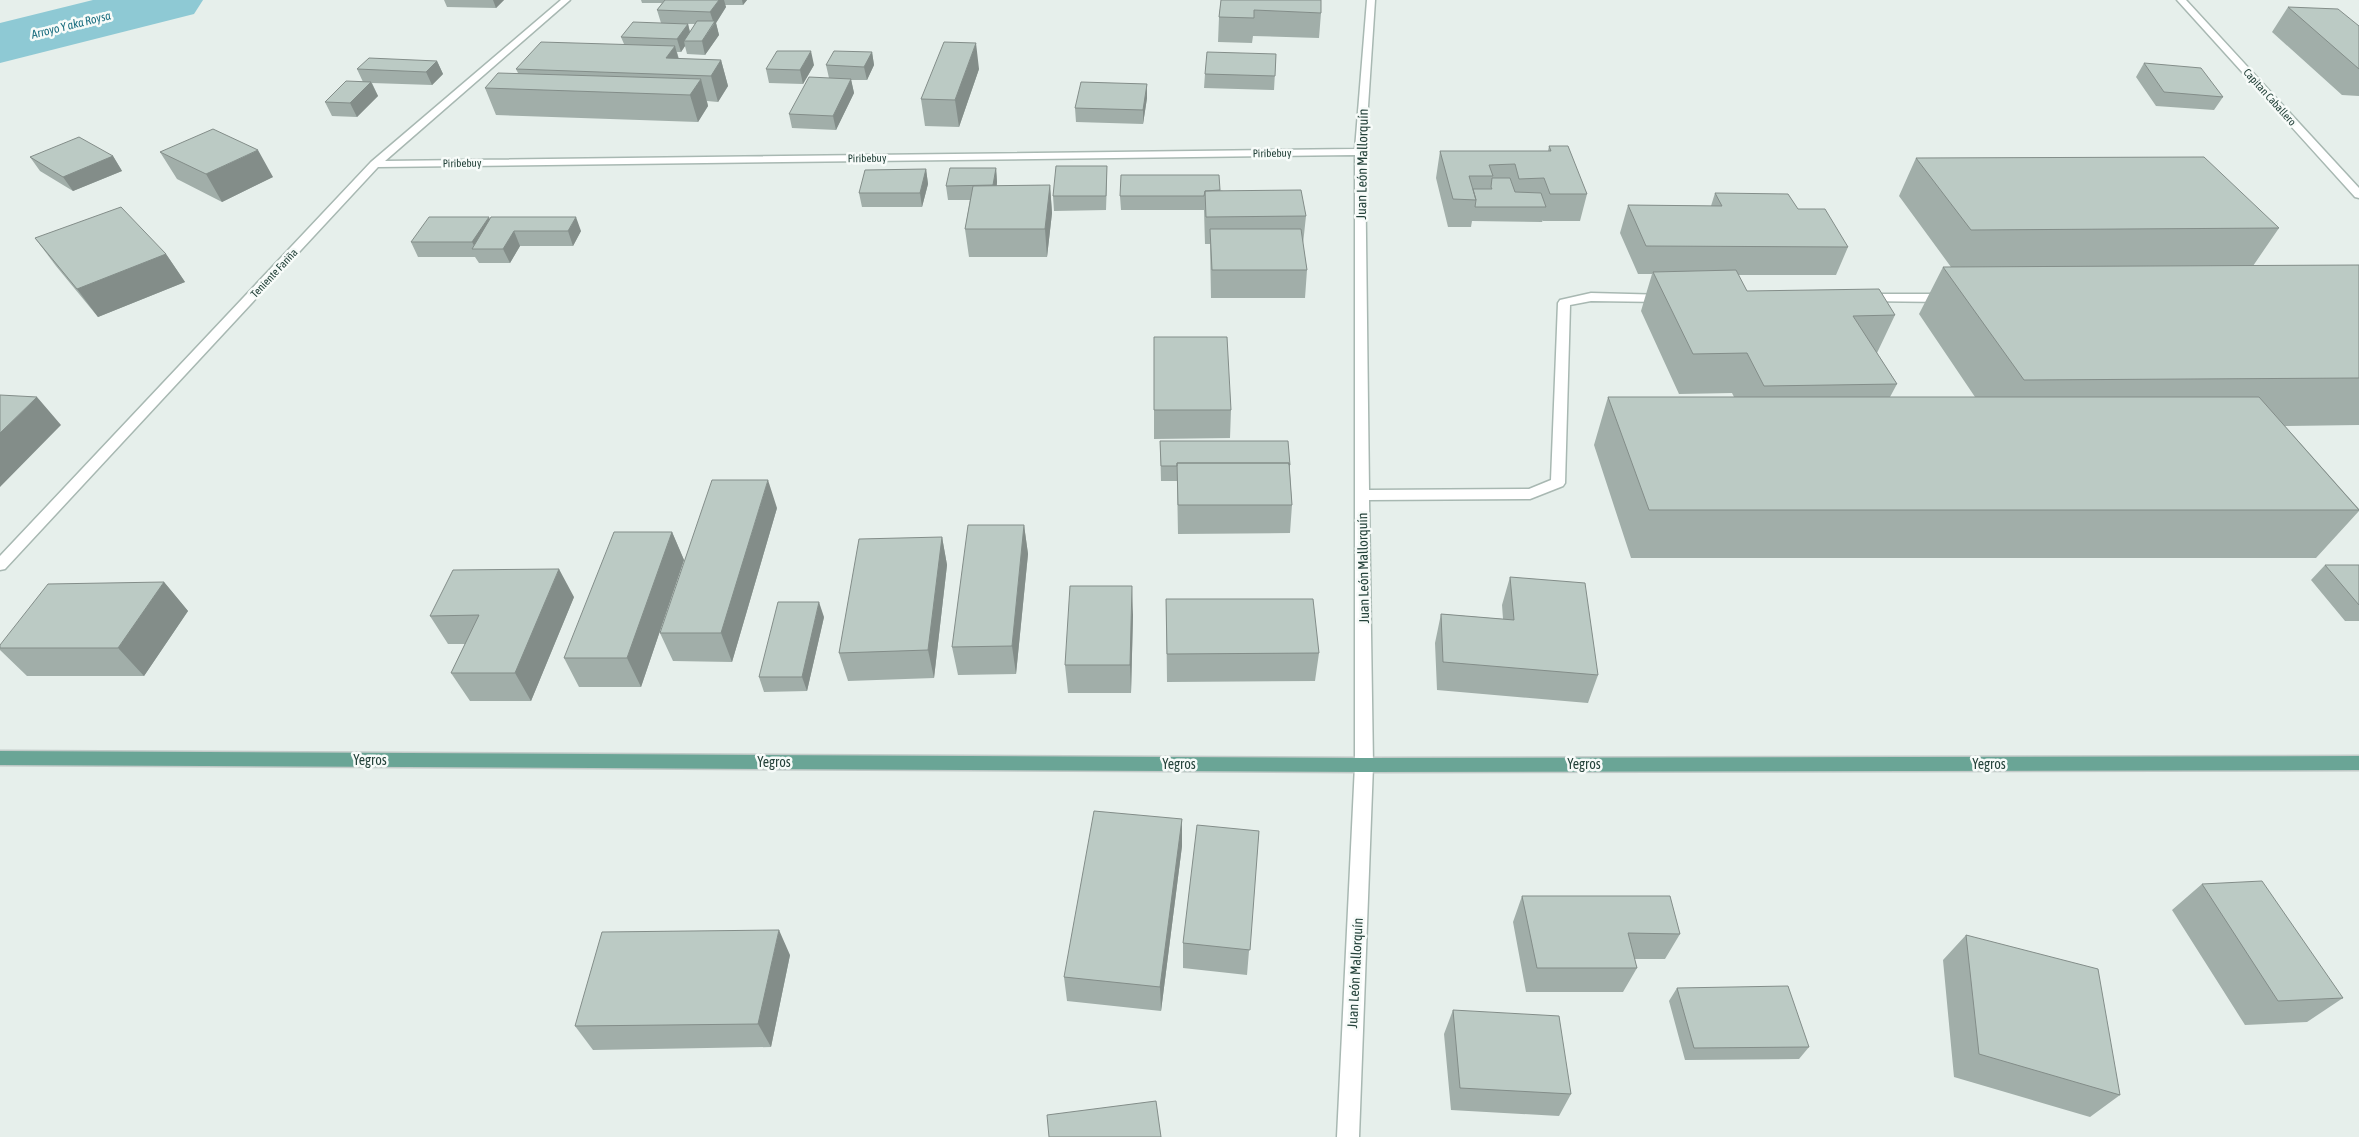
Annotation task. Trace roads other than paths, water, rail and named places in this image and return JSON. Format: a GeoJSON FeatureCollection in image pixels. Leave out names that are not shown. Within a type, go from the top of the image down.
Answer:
{"type":"FeatureCollection","features":[{"type":"Feature","properties":{"kind":"main road","name":"Yegros"},"geometry":{"type":"LineString","coordinates":[[0,758],[1364,764],[2359,764]]}},
{"type":"Feature","properties":{"kind":"street","name":"Teniente Fariña"},"geometry":{"type":"LineString","coordinates":[[0,565],[375,164],[566,0]]}},
{"type":"Feature","properties":{"kind":"street","name":"Juan León Mallorquín"},"geometry":{"type":"LineString","coordinates":[[1348,1137],[1364,764],[1360,152],[1371,0]]}},
{"type":"Feature","properties":{"kind":"street","name":"Capitan Caballero"},"geometry":{"type":"LineString","coordinates":[[2181,0],[2359,195]]}},
{"type":"Feature","properties":{"kind":"street","name":"Piribebuy"},"geometry":{"type":"LineString","coordinates":[[375,164],[1360,152]]}},
{"type":"Feature","properties":{"kind":"street"},"geometry":{"type":"LineString","coordinates":[[1362,495],[1530,494],[1558,483],[1564,303],[1592,297],[1679,298]]}},
{"type":"Feature","properties":{"kind":"street"},"geometry":{"type":"LineString","coordinates":[[1854,298],[1961,298]]}},
{"type":"Feature","properties":{"kind":"waterway","name":"Arroyo Y aka Roysa"},"geometry":{"type":"LineString","coordinates":[[0,43],[171,0]]}}]}
